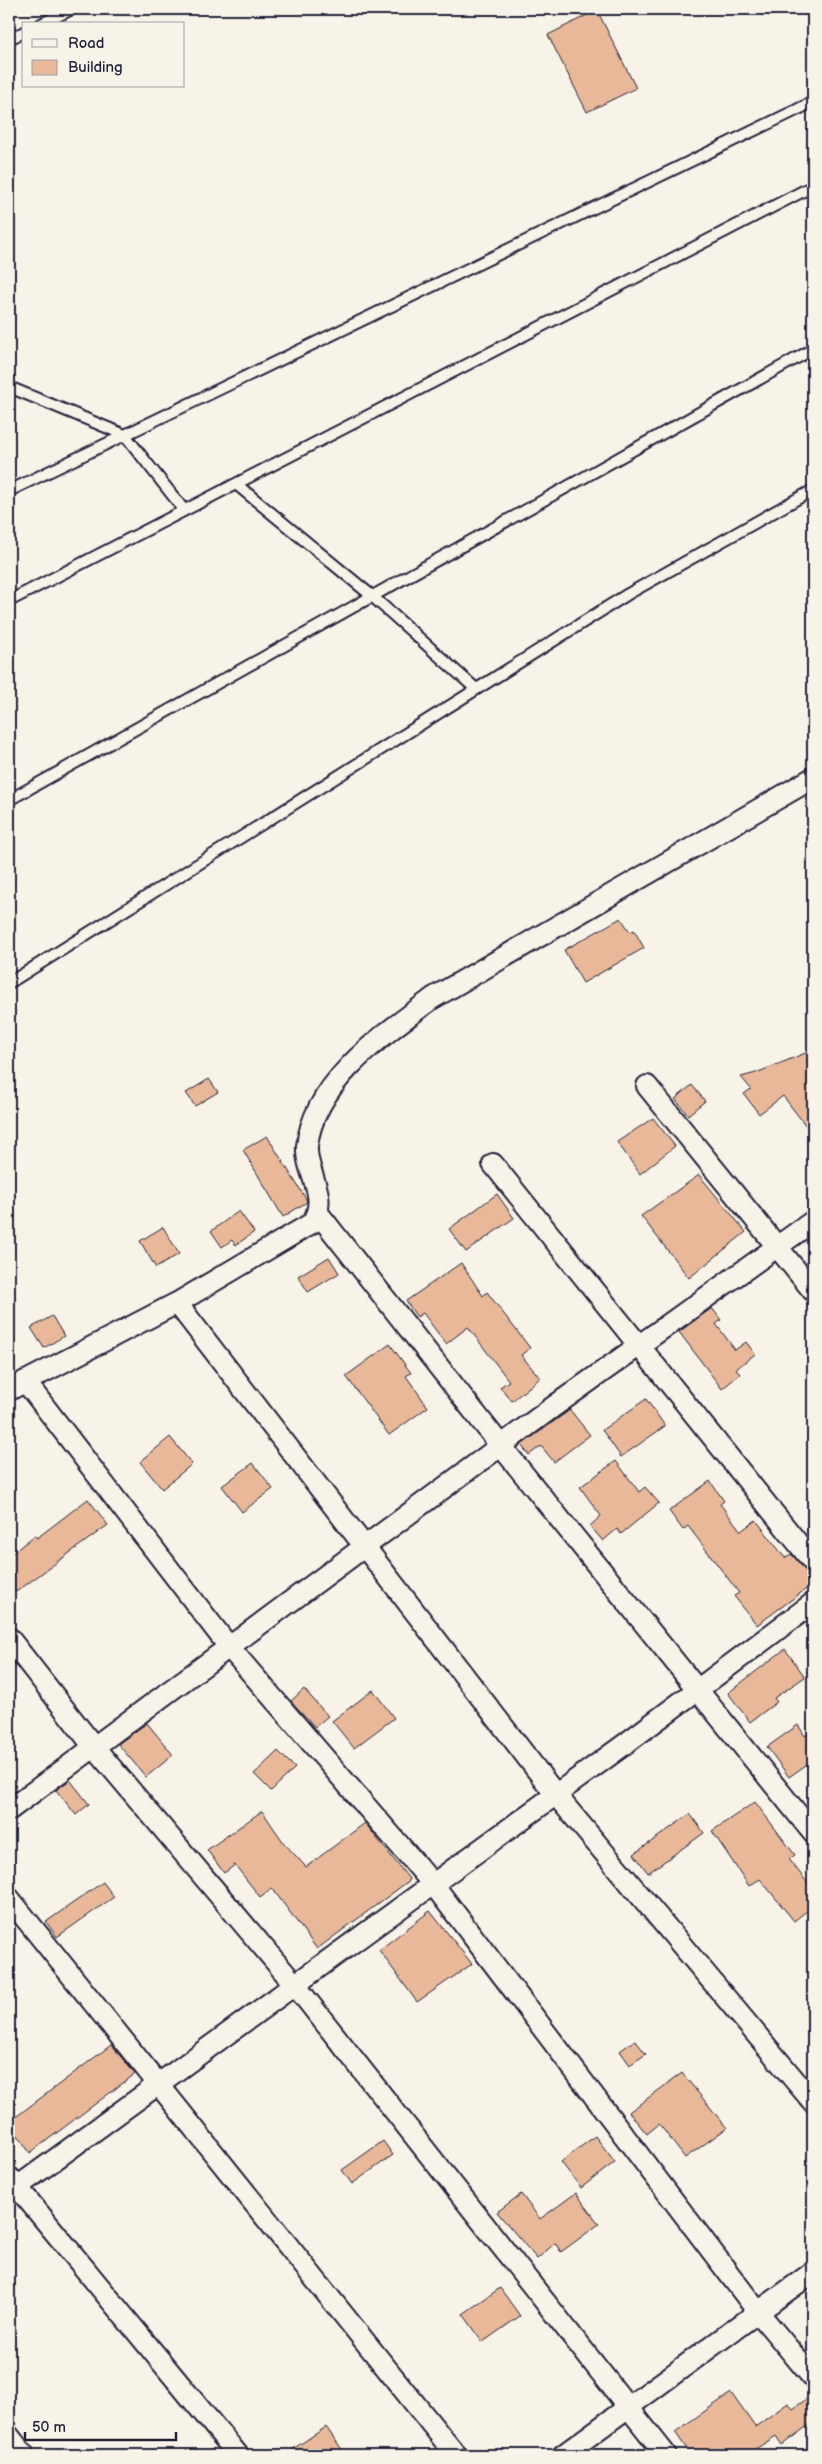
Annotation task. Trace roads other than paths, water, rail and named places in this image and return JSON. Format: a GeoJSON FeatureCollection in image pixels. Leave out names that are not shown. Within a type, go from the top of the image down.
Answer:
{"type":"FeatureCollection","features":[{"type":"Feature","properties":{"kind":"street"},"geometry":{"type":"LineString","coordinates":[[813,778],[433,998],[380,1038],[343,1072],[318,1110],[307,1146],[319,1196],[318,1213],[312,1223],[177,1302],[17,1386],[229,1646],[433,1884],[758,2312],[813,2378]]}},
{"type":"Feature","properties":{"kind":"street"},"geometry":{"type":"LineString","coordinates":[[647,1086],[813,1291]]}},
{"type":"Feature","properties":{"kind":"street"},"geometry":{"type":"LineString","coordinates":[[493,1164],[813,1562]]}},
{"type":"Feature","properties":{"kind":"street"},"geometry":{"type":"LineString","coordinates":[[318,1213],[501,1446],[813,1833]]}},
{"type":"Feature","properties":{"kind":"street"},"geometry":{"type":"LineString","coordinates":[[9,1810],[501,1446],[813,1221]]}},
{"type":"Feature","properties":{"kind":"street"},"geometry":{"type":"LineString","coordinates":[[177,1302],[556,1794],[813,2102]]}},
{"type":"Feature","properties":{"kind":"street"},"geometry":{"type":"LineString","coordinates":[[238,2455],[12,2186],[295,1985],[813,1603]]}},
{"type":"Feature","properties":{"kind":"street"},"geometry":{"type":"LineString","coordinates":[[9,1638],[94,1746],[295,1985],[666,2455]]}},
{"type":"Feature","properties":{"kind":"street"},"geometry":{"type":"LineString","coordinates":[[9,1898],[456,2455]]}},
{"type":"Feature","properties":{"kind":"street"},"geometry":{"type":"LineString","coordinates":[[563,2455],[813,2272]]}},
{"type":"Feature","properties":{"kind":"street"},"geometry":{"type":"LineString","coordinates":[[9,2436],[24,2455]]}},
{"type":"Feature","properties":{"kind":"lane"},"geometry":{"type":"LineString","coordinates":[[45,22],[72,9]]}},
{"type":"Feature","properties":{"kind":"lane"},"geometry":{"type":"LineString","coordinates":[[9,39],[22,33]]}},
{"type":"Feature","properties":{"kind":"lane"},"geometry":{"type":"LineString","coordinates":[[9,491],[813,102]]}},
{"type":"Feature","properties":{"kind":"lane"},"geometry":{"type":"LineString","coordinates":[[9,601],[813,186]]}},
{"type":"Feature","properties":{"kind":"lane"},"geometry":{"type":"LineString","coordinates":[[9,800],[813,349]]}},
{"type":"Feature","properties":{"kind":"lane"},"geometry":{"type":"LineString","coordinates":[[9,387],[125,435],[184,510]]}},
{"type":"Feature","properties":{"kind":"lane"},"geometry":{"type":"LineString","coordinates":[[236,484],[372,596],[476,689]]}},
{"type":"Feature","properties":{"kind":"lane"},"geometry":{"type":"LineString","coordinates":[[9,983],[628,594],[813,490]]}}]}
